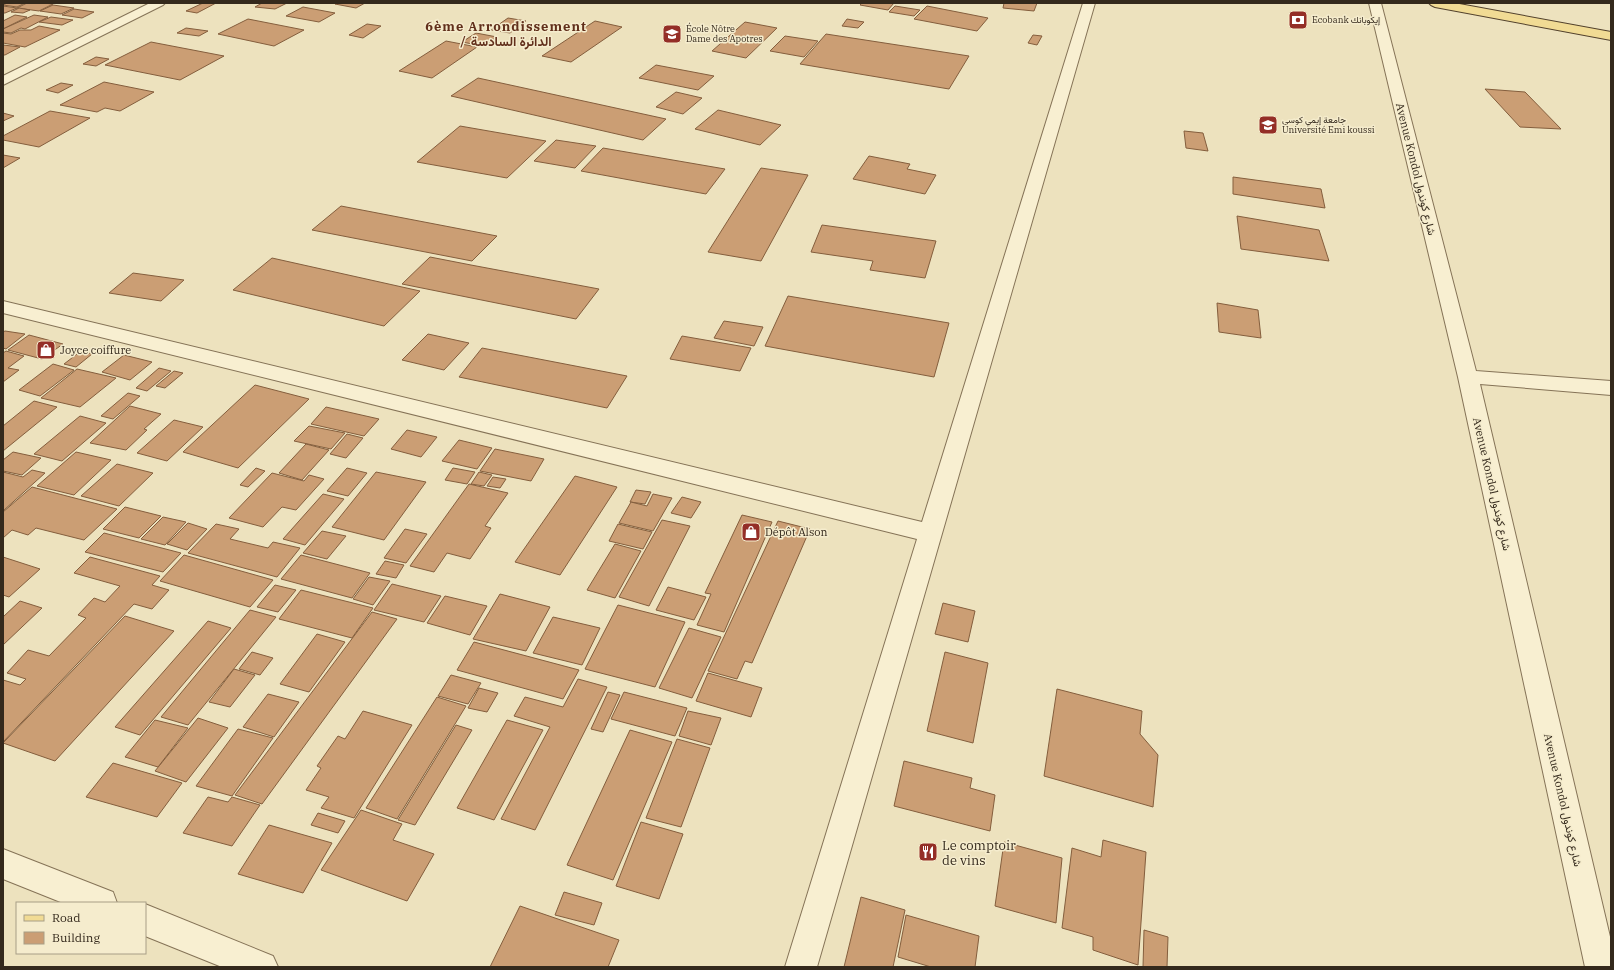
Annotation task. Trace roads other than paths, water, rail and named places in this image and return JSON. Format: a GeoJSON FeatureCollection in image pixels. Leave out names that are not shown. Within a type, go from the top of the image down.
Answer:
{"type":"FeatureCollection","features":[{"type":"Feature","properties":{"kind":"main road"},"geometry":{"type":"LineString","coordinates":[[1434,3],[1611,36]]}},
{"type":"Feature","properties":{"kind":"main road"},"geometry":{"type":"LineString","coordinates":[[1492,3],[1611,25]]}},
{"type":"Feature","properties":{"kind":"street"},"geometry":{"type":"LineString","coordinates":[[3,81],[160,3]]}},
{"type":"Feature","properties":{"kind":"street"},"geometry":{"type":"LineString","coordinates":[[802,967],[1089,3]]}},
{"type":"Feature","properties":{"kind":"street","name":"Avenue Kondol شارع كوندول"},"geometry":{"type":"LineString","coordinates":[[1375,3],[1468,377],[1601,967]]}},
{"type":"Feature","properties":{"kind":"street"},"geometry":{"type":"LineString","coordinates":[[3,307],[930,533]]}},
{"type":"Feature","properties":{"kind":"street"},"geometry":{"type":"LineString","coordinates":[[1468,377],[1611,388]]}},
{"type":"Feature","properties":{"kind":"street"},"geometry":{"type":"LineString","coordinates":[[3,864],[99,902]]}},
{"type":"Feature","properties":{"kind":"street"},"geometry":{"type":"LineString","coordinates":[[146,920],[262,967]]}},
{"type":"Feature","properties":{"kind":"place","name":"Ecobank إيكوبانك"},"geometry":{"type":"Point","coordinates":[1298,20]}},
{"type":"Feature","properties":{"kind":"place","name":"École Nôtre Dame des Apotres"},"geometry":{"type":"Point","coordinates":[672,34]}},
{"type":"Feature","properties":{"kind":"place","name":"جامعة إيمي كوسي Université Emi koussi"},"geometry":{"type":"Point","coordinates":[1268,125]}},
{"type":"Feature","properties":{"kind":"place","name":"Joyce coiffure"},"geometry":{"type":"Point","coordinates":[46,350]}},
{"type":"Feature","properties":{"kind":"place","name":"Dépôt Alson"},"geometry":{"type":"Point","coordinates":[751,532]}},
{"type":"Feature","properties":{"kind":"place","name":"Le comptoir de vins"},"geometry":{"type":"Point","coordinates":[928,852]}},
{"type":"Feature","properties":{"kind":"district","name":"6ème Arrondissement / الدائرة السادسة"},"geometry":{"type":"Point","coordinates":[506,34]}}]}
